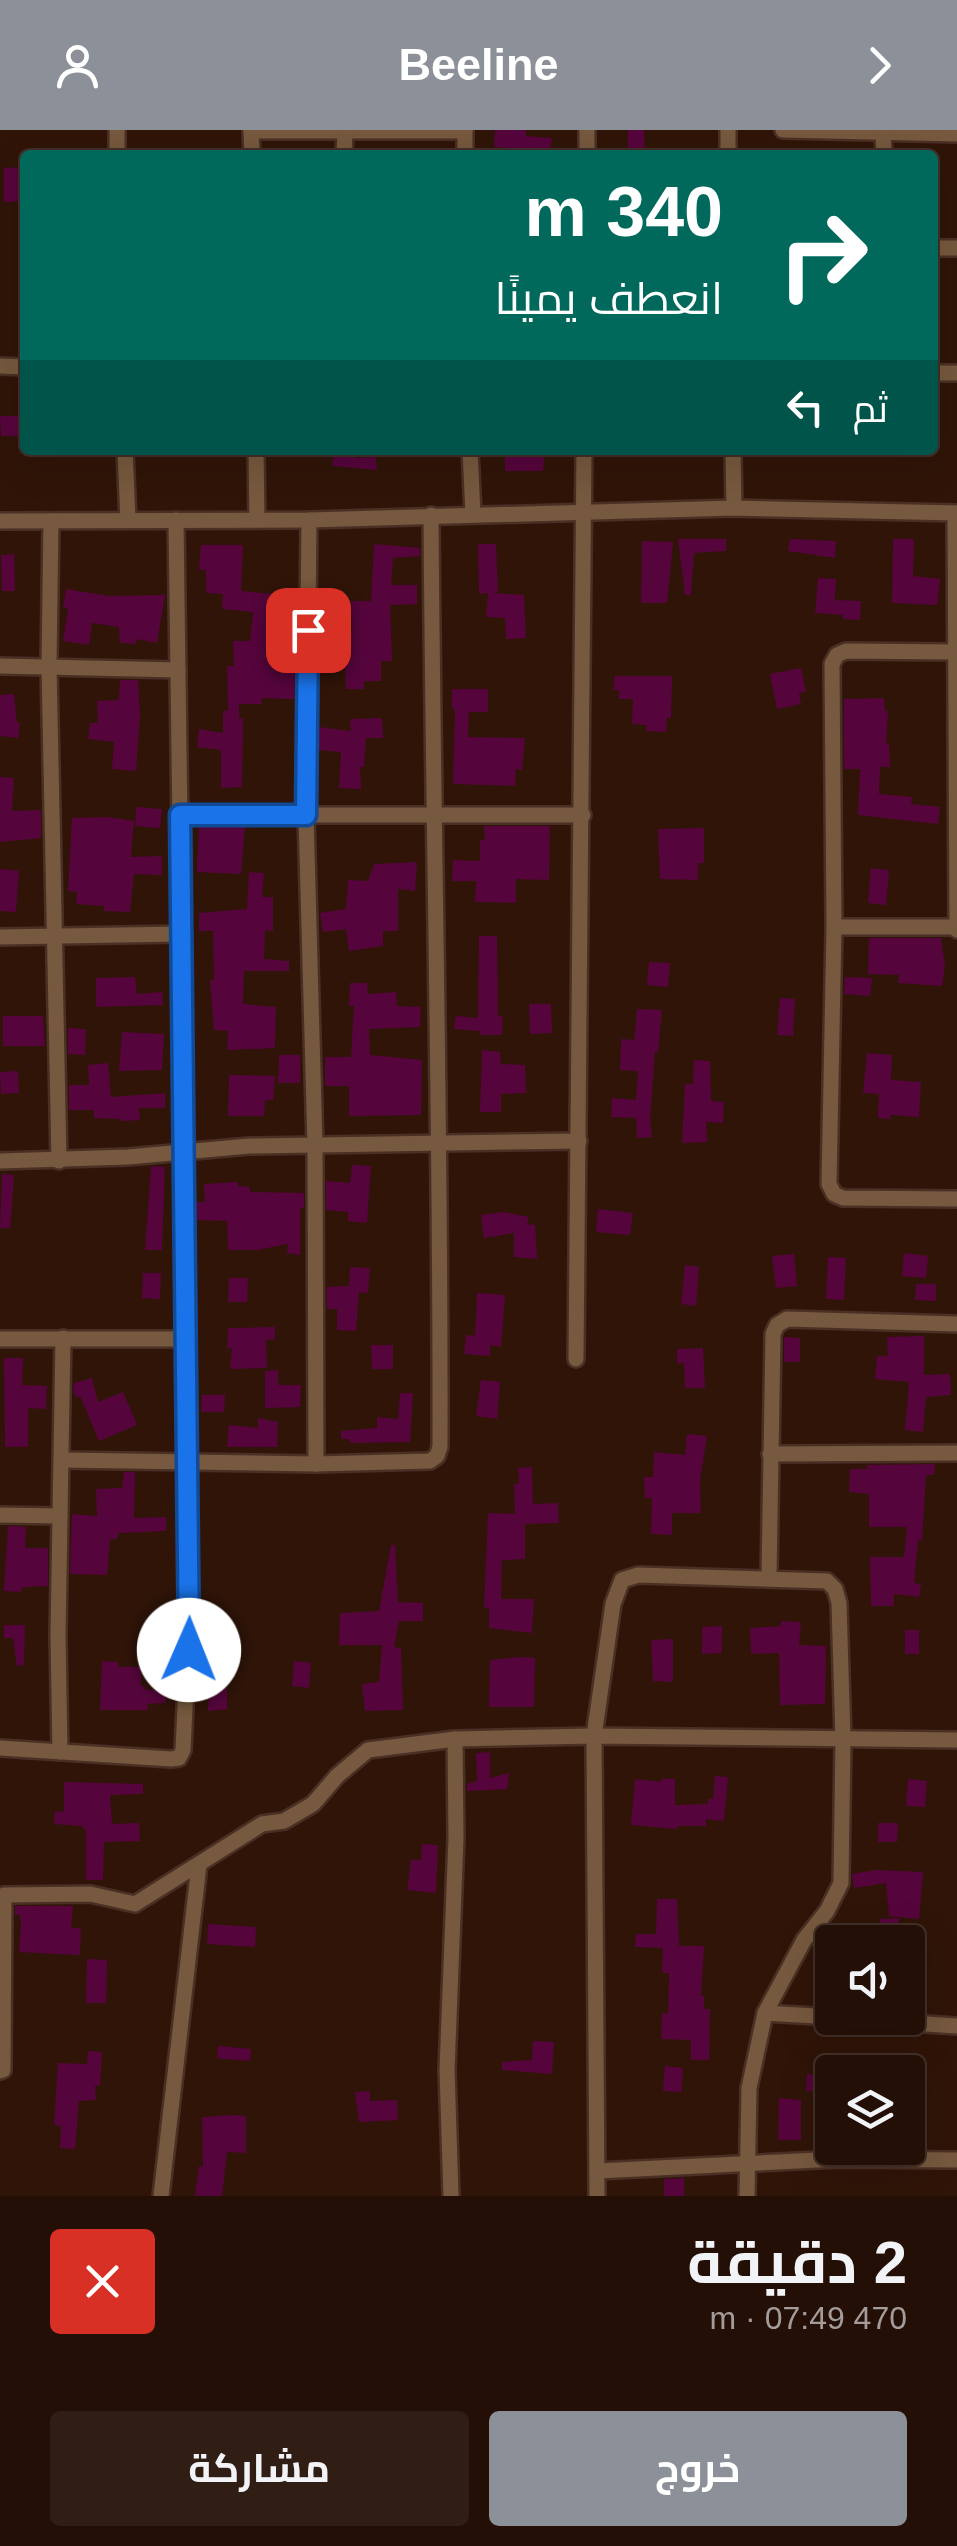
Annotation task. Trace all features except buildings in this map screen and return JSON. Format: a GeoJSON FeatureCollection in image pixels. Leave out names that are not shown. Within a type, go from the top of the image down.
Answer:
{"type":"FeatureCollection","features":[{"type":"Feature","properties":{"kind":"street"},"geometry":{"type":"LineString","coordinates":[[782,130],[957,134]]}},
{"type":"Feature","properties":{"kind":"street"},"geometry":{"type":"LineString","coordinates":[[251,131],[465,131]]}},
{"type":"Feature","properties":{"kind":"street"},"geometry":{"type":"LineString","coordinates":[[124,455],[128,520]]}},
{"type":"Feature","properties":{"kind":"street"},"geometry":{"type":"LineString","coordinates":[[256,455],[257,520]]}},
{"type":"Feature","properties":{"kind":"street"},"geometry":{"type":"LineString","coordinates":[[470,455],[473,514]]}},
{"type":"Feature","properties":{"kind":"street"},"geometry":{"type":"LineString","coordinates":[[576,1359],[584,455]]}},
{"type":"Feature","properties":{"kind":"street"},"geometry":{"type":"LineString","coordinates":[[733,455],[734,508]]}},
{"type":"Feature","properties":{"kind":"street"},"geometry":{"type":"LineString","coordinates":[[0,521],[309,520],[734,508],[956,513],[957,929],[834,927]]}},
{"type":"Feature","properties":{"kind":"street"},"geometry":{"type":"LineString","coordinates":[[62,1460],[316,1464],[430,1461],[438,1456],[441,1144],[431,516]]}},
{"type":"Feature","properties":{"kind":"street"},"geometry":{"type":"LineString","coordinates":[[0,1748],[171,1759],[182,1754],[190,1624],[176,520]]}},
{"type":"Feature","properties":{"kind":"street"},"geometry":{"type":"LineString","coordinates":[[309,520],[306,815],[316,1146],[316,1464]]}},
{"type":"Feature","properties":{"kind":"street"},"geometry":{"type":"LineString","coordinates":[[51,521],[49,665],[59,1160]]}},
{"type":"Feature","properties":{"kind":"street"},"geometry":{"type":"LineString","coordinates":[[956,652],[846,651],[837,655],[832,664],[834,927],[829,1184],[834,1194],[843,1198],[957,1199]]}},
{"type":"Feature","properties":{"kind":"street"},"geometry":{"type":"LineString","coordinates":[[0,666],[178,670]]}},
{"type":"Feature","properties":{"kind":"street"},"geometry":{"type":"LineString","coordinates":[[180,815],[583,815]]}},
{"type":"Feature","properties":{"kind":"street"},"geometry":{"type":"LineString","coordinates":[[0,937],[180,934]]}},
{"type":"Feature","properties":{"kind":"street"},"geometry":{"type":"LineString","coordinates":[[0,1161],[249,1146],[579,1141]]}},
{"type":"Feature","properties":{"kind":"street"},"geometry":{"type":"LineString","coordinates":[[769,1577],[773,1334],[777,1324],[787,1319],[957,1324]]}},
{"type":"Feature","properties":{"kind":"street"},"geometry":{"type":"LineString","coordinates":[[60,1752],[63,1338]]}},
{"type":"Feature","properties":{"kind":"street"},"geometry":{"type":"LineString","coordinates":[[0,1339],[186,1338]]}},
{"type":"Feature","properties":{"kind":"street"},"geometry":{"type":"LineString","coordinates":[[770,1454],[957,1454]]}},
{"type":"Feature","properties":{"kind":"street"},"geometry":{"type":"LineString","coordinates":[[0,1516],[60,1516]]}},
{"type":"Feature","properties":{"kind":"street"},"geometry":{"type":"LineString","coordinates":[[598,2196],[594,1736],[613,1604],[622,1580],[638,1574],[827,1581],[835,1589],[839,1604],[843,1739],[841,1883],[804,1940],[765,2013],[749,2088],[747,2196]]}},
{"type":"Feature","properties":{"kind":"street"},"geometry":{"type":"LineString","coordinates":[[0,2071],[2,1895],[90,1894],[134,1904],[262,1824],[284,1821],[312,1804],[336,1776],[368,1750],[455,1739],[594,1736],[957,1740]]}},
{"type":"Feature","properties":{"kind":"street"},"geometry":{"type":"LineString","coordinates":[[451,2196],[447,2070],[455,1873],[455,1739]]}},
{"type":"Feature","properties":{"kind":"street"},"geometry":{"type":"LineString","coordinates":[[161,2196],[198,1865]]}},
{"type":"Feature","properties":{"kind":"street"},"geometry":{"type":"LineString","coordinates":[[765,2013],[815,2017]]}},
{"type":"Feature","properties":{"kind":"street"},"geometry":{"type":"LineString","coordinates":[[925,2024],[957,2026]]}},
{"type":"Feature","properties":{"kind":"street"},"geometry":{"type":"LineString","coordinates":[[597,2171],[746,2162],[957,2160]]}},
{"type":"Feature","properties":{"kind":"route"},"geometry":{"type":"LineString","coordinates":[[189,1650],[180,815],[306,815],[308,630]]}}]}
